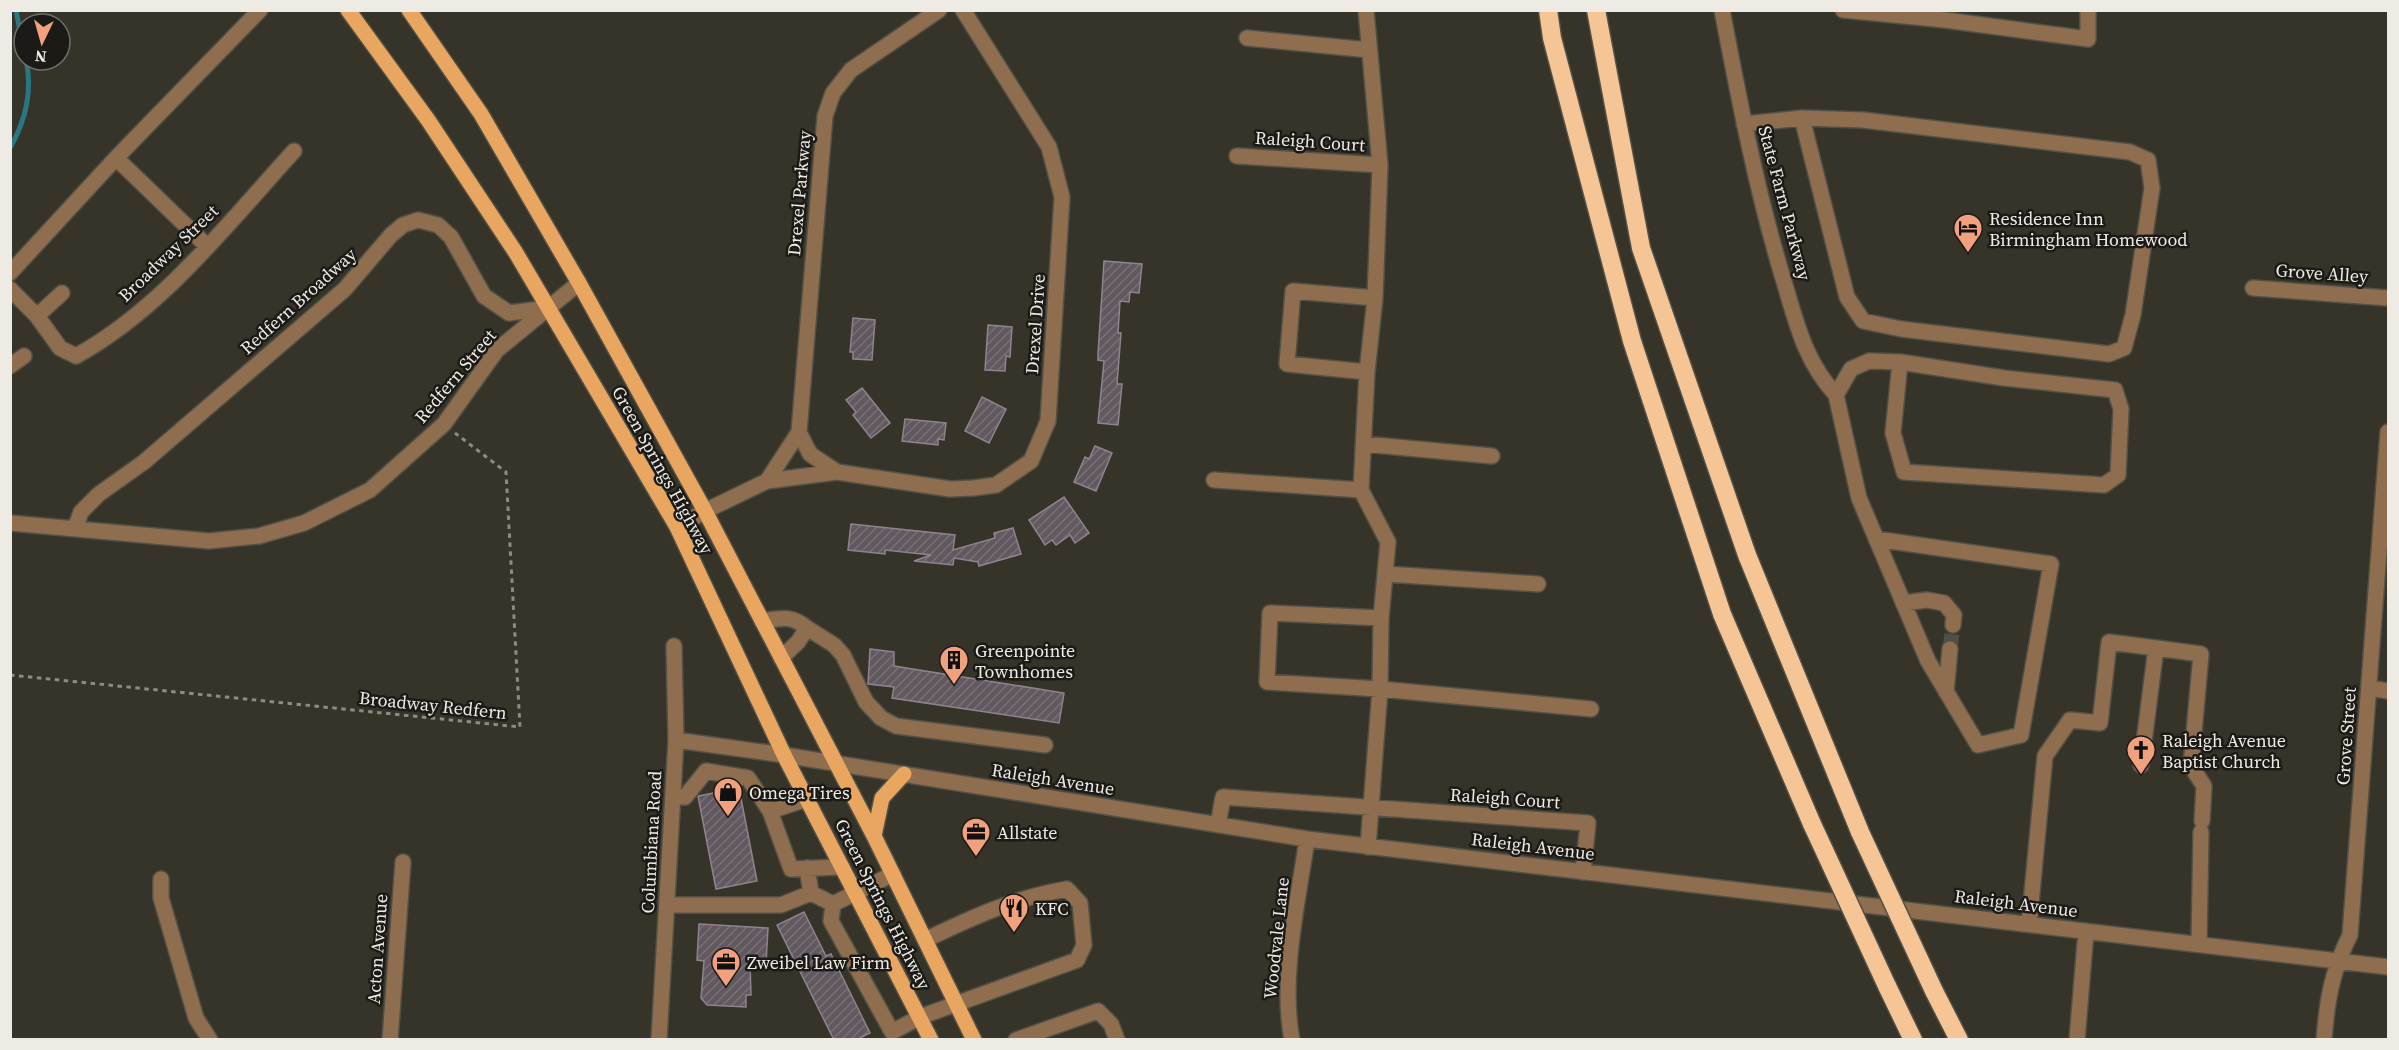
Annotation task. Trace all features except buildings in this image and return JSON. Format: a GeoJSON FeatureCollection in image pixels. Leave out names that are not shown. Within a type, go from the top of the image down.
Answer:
{"type":"FeatureCollection","features":[{"type":"Feature","properties":{"kind":"highway"},"geometry":{"type":"LineString","coordinates":[[1548,10],[1552,38],[1632,341],[1722,614],[1812,824],[1913,1040]]}},
{"type":"Feature","properties":{"kind":"highway"},"geometry":{"type":"LineString","coordinates":[[1596,10],[1641,248],[1747,555],[1860,832],[1959,1040]]}},
{"type":"Feature","properties":{"kind":"main road","name":"Green Springs Highway"},"geometry":{"type":"LineString","coordinates":[[348,10],[428,120],[516,253],[677,526],[784,755],[931,1040]]}},
{"type":"Feature","properties":{"kind":"main road","name":"Green Springs Highway"},"geometry":{"type":"LineString","coordinates":[[409,10],[482,114],[579,283],[705,511],[874,836],[974,1040]]}},
{"type":"Feature","properties":{"kind":"main road"},"geometry":{"type":"LineString","coordinates":[[874,836],[882,798],[904,774]]}},
{"type":"Feature","properties":{"kind":"street"},"geometry":{"type":"LineString","coordinates":[[10,273],[249,17],[260,10]]}},
{"type":"Feature","properties":{"kind":"street","name":"Drexel Parkway"},"geometry":{"type":"LineString","coordinates":[[768,481],[799,432],[825,116],[833,93],[851,70],[939,10]]}},
{"type":"Feature","properties":{"kind":"street","name":"Drexel Drive"},"geometry":{"type":"LineString","coordinates":[[768,481],[837,472],[950,489],[996,485],[1031,461],[1048,421],[1062,198],[1049,147],[963,10]]}},
{"type":"Feature","properties":{"kind":"street","name":"Raleigh Court"},"geometry":{"type":"LineString","coordinates":[[1361,490],[1367,372],[1375,298],[1380,165],[1366,10]]}},
{"type":"Feature","properties":{"kind":"street","name":"State Farm Parkway"},"geometry":{"type":"LineString","coordinates":[[1722,10],[1744,124],[1771,236],[1804,346],[1816,372],[1836,395]]}},
{"type":"Feature","properties":{"kind":"street"},"geometry":{"type":"LineString","coordinates":[[1844,10],[1945,20],[2088,39],[2088,10]]}},
{"type":"Feature","properties":{"kind":"street"},"geometry":{"type":"LineString","coordinates":[[1247,38],[1369,50]]}},
{"type":"Feature","properties":{"kind":"street"},"geometry":{"type":"LineString","coordinates":[[1744,124],[1802,118],[1863,120],[2130,152],[2148,160],[2152,188],[2133,315],[2124,348],[2109,354],[1901,330],[1863,321],[1847,297],[1802,118]]}},
{"type":"Feature","properties":{"kind":"street","name":"Broadway Street"},"geometry":{"type":"LineString","coordinates":[[10,289],[37,315],[60,348],[76,356],[93,346],[156,298],[294,151]]}},
{"type":"Feature","properties":{"kind":"street","name":"Raleigh Court"},"geometry":{"type":"LineString","coordinates":[[1237,156],[1380,165]]}},
{"type":"Feature","properties":{"kind":"street"},"geometry":{"type":"LineString","coordinates":[[116,158],[207,246]]}},
{"type":"Feature","properties":{"kind":"street","name":"Redfern Broadway"},"geometry":{"type":"LineString","coordinates":[[75,529],[81,512],[99,494],[144,462],[345,289],[391,235],[403,225],[418,220],[438,225],[451,237],[484,296],[509,313],[548,308]]}},
{"type":"Feature","properties":{"kind":"street","name":"Redfern Street"},"geometry":{"type":"LineString","coordinates":[[10,523],[209,541],[270,533],[304,523],[370,490],[444,424],[496,350],[579,283]]}},
{"type":"Feature","properties":{"kind":"street","name":"Grove Alley"},"geometry":{"type":"LineString","coordinates":[[2253,288],[2388,298]]}},
{"type":"Feature","properties":{"kind":"street"},"geometry":{"type":"LineString","coordinates":[[1367,372],[1287,364],[1293,291],[1375,298]]}},
{"type":"Feature","properties":{"kind":"street"},"geometry":{"type":"LineString","coordinates":[[37,315],[62,293]]}},
{"type":"Feature","properties":{"kind":"street"},"geometry":{"type":"LineString","coordinates":[[10,366],[24,356]]}},
{"type":"Feature","properties":{"kind":"street"},"geometry":{"type":"LineString","coordinates":[[1876,539],[2051,564],[2021,735],[1978,745],[1928,661],[1903,603],[1876,539],[1859,498],[1836,395],[1851,369],[1869,361],[1900,362],[2004,378],[2115,390],[2121,410],[2118,475],[2104,485],[1904,472],[1893,433],[1900,362]]}},
{"type":"Feature","properties":{"kind":"street","name":"Drexel Drive"},"geometry":{"type":"LineString","coordinates":[[799,432],[810,454],[837,472]]}},
{"type":"Feature","properties":{"kind":"street","name":"Grove Street"},"geometry":{"type":"LineString","coordinates":[[2324,1040],[2327,1002],[2337,961],[2350,935],[2388,432]]}},
{"type":"Feature","properties":{"kind":"street"},"geometry":{"type":"LineString","coordinates":[[1364,444],[1492,456]]}},
{"type":"Feature","properties":{"kind":"street"},"geometry":{"type":"LineString","coordinates":[[1214,480],[1361,490],[1388,542],[1381,618],[1380,689],[1368,847]]}},
{"type":"Feature","properties":{"kind":"street"},"geometry":{"type":"LineString","coordinates":[[677,526],[768,481]]}},
{"type":"Feature","properties":{"kind":"street"},"geometry":{"type":"LineString","coordinates":[[1386,574],[1538,584]]}},
{"type":"Feature","properties":{"kind":"street"},"geometry":{"type":"LineString","coordinates":[[1903,603],[1927,600],[1944,603],[1954,615],[1953,625]]}},
{"type":"Feature","properties":{"kind":"street"},"geometry":{"type":"LineString","coordinates":[[1381,618],[1270,613],[1267,682],[1380,689],[1591,709]]}},
{"type":"Feature","properties":{"kind":"street"},"geometry":{"type":"LineString","coordinates":[[762,621],[785,617],[798,620],[834,645],[843,655],[866,702],[881,718],[896,726],[1045,745]]}},
{"type":"Feature","properties":{"kind":"street"},"geometry":{"type":"LineString","coordinates":[[781,658],[798,642],[807,628]]}},
{"type":"Feature","properties":{"kind":"street"},"geometry":{"type":"LineString","coordinates":[[2029,924],[2045,756],[2070,720],[2100,723],[2109,642],[2201,654],[2191,766],[2204,786],[2199,944]]}},
{"type":"Feature","properties":{"kind":"street","name":"Columbiana Road"},"geometry":{"type":"LineString","coordinates":[[659,1040],[676,740],[674,646]]}},
{"type":"Feature","properties":{"kind":"street"},"geometry":{"type":"LineString","coordinates":[[2141,765],[2156,648]]}},
{"type":"Feature","properties":{"kind":"street"},"geometry":{"type":"LineString","coordinates":[[1946,692],[1950,649]]}},
{"type":"Feature","properties":{"kind":"street"},"geometry":{"type":"LineString","coordinates":[[2369,688],[2388,691]]}},
{"type":"Feature","properties":{"kind":"street","name":"Raleigh Avenue"},"geometry":{"type":"LineString","coordinates":[[676,740],[836,763],[1307,839],[2388,967]]}},
{"type":"Feature","properties":{"kind":"street"},"geometry":{"type":"LineString","coordinates":[[730,774],[734,748]]}},
{"type":"Feature","properties":{"kind":"street"},"geometry":{"type":"LineString","coordinates":[[673,797],[685,797],[706,771],[747,778],[770,811],[791,869],[842,867]]}},
{"type":"Feature","properties":{"kind":"street","name":"Raleigh Court"},"geometry":{"type":"LineString","coordinates":[[1218,825],[1223,797],[1588,823],[1583,872]]}},
{"type":"Feature","properties":{"kind":"street"},"geometry":{"type":"LineString","coordinates":[[770,811],[807,799]]}},
{"type":"Feature","properties":{"kind":"street","name":"Woodvale Lane"},"geometry":{"type":"LineString","coordinates":[[1292,1040],[1288,1019],[1291,957],[1307,839]]}},
{"type":"Feature","properties":{"kind":"street","name":"Acton Avenue"},"geometry":{"type":"LineString","coordinates":[[390,1040],[403,862]]}},
{"type":"Feature","properties":{"kind":"street"},"geometry":{"type":"LineString","coordinates":[[807,868],[811,893]]}},
{"type":"Feature","properties":{"kind":"street"},"geometry":{"type":"LineString","coordinates":[[832,904],[893,874]]}},
{"type":"Feature","properties":{"kind":"street"},"geometry":{"type":"LineString","coordinates":[[161,879],[161,898],[196,1018],[210,1040]]}},
{"type":"Feature","properties":{"kind":"street"},"geometry":{"type":"LineString","coordinates":[[832,904],[831,921],[892,1032],[920,1017],[1077,960],[1084,945],[1080,903],[1067,889],[1033,895],[984,912],[925,940]]}},
{"type":"Feature","properties":{"kind":"street"},"geometry":{"type":"LineString","coordinates":[[667,905],[781,905],[811,893],[832,904]]}},
{"type":"Feature","properties":{"kind":"street"},"geometry":{"type":"LineString","coordinates":[[2077,1040],[2086,931]]}},
{"type":"Feature","properties":{"kind":"street"},"geometry":{"type":"LineString","coordinates":[[1016,1040],[1098,1011],[1112,1024],[1117,1040]]}},
{"type":"Feature","properties":{"kind":"path","name":"Broadway Redfern"},"geometry":{"type":"LineString","coordinates":[[10,675],[520,728],[506,472],[444,424]]}},
{"type":"Feature","properties":{"kind":"waterway"},"geometry":{"type":"LineString","coordinates":[[10,148],[27,106],[28,72]]}},
{"type":"Feature","properties":{"kind":"tunnel"},"geometry":{"type":"LineString","coordinates":[[1950,649],[1953,625]]}},
{"type":"Feature","properties":{"kind":"place","name":"Residence Inn Birmingham Homewood"},"geometry":{"type":"Point","coordinates":[1968,254]}},
{"type":"Feature","properties":{"kind":"place","name":"Greenpointe Townhomes"},"geometry":{"type":"Point","coordinates":[954,686]}},
{"type":"Feature","properties":{"kind":"place","name":"Raleigh Avenue Baptist Church"},"geometry":{"type":"Point","coordinates":[2141,776]}},
{"type":"Feature","properties":{"kind":"place","name":"Omega Tires"},"geometry":{"type":"Point","coordinates":[728,818]}},
{"type":"Feature","properties":{"kind":"place","name":"Allstate"},"geometry":{"type":"Point","coordinates":[976,858]}},
{"type":"Feature","properties":{"kind":"place","name":"KFC"},"geometry":{"type":"Point","coordinates":[1014,934]}},
{"type":"Feature","properties":{"kind":"place","name":"Zweibel Law Firm"},"geometry":{"type":"Point","coordinates":[726,988]}}]}
